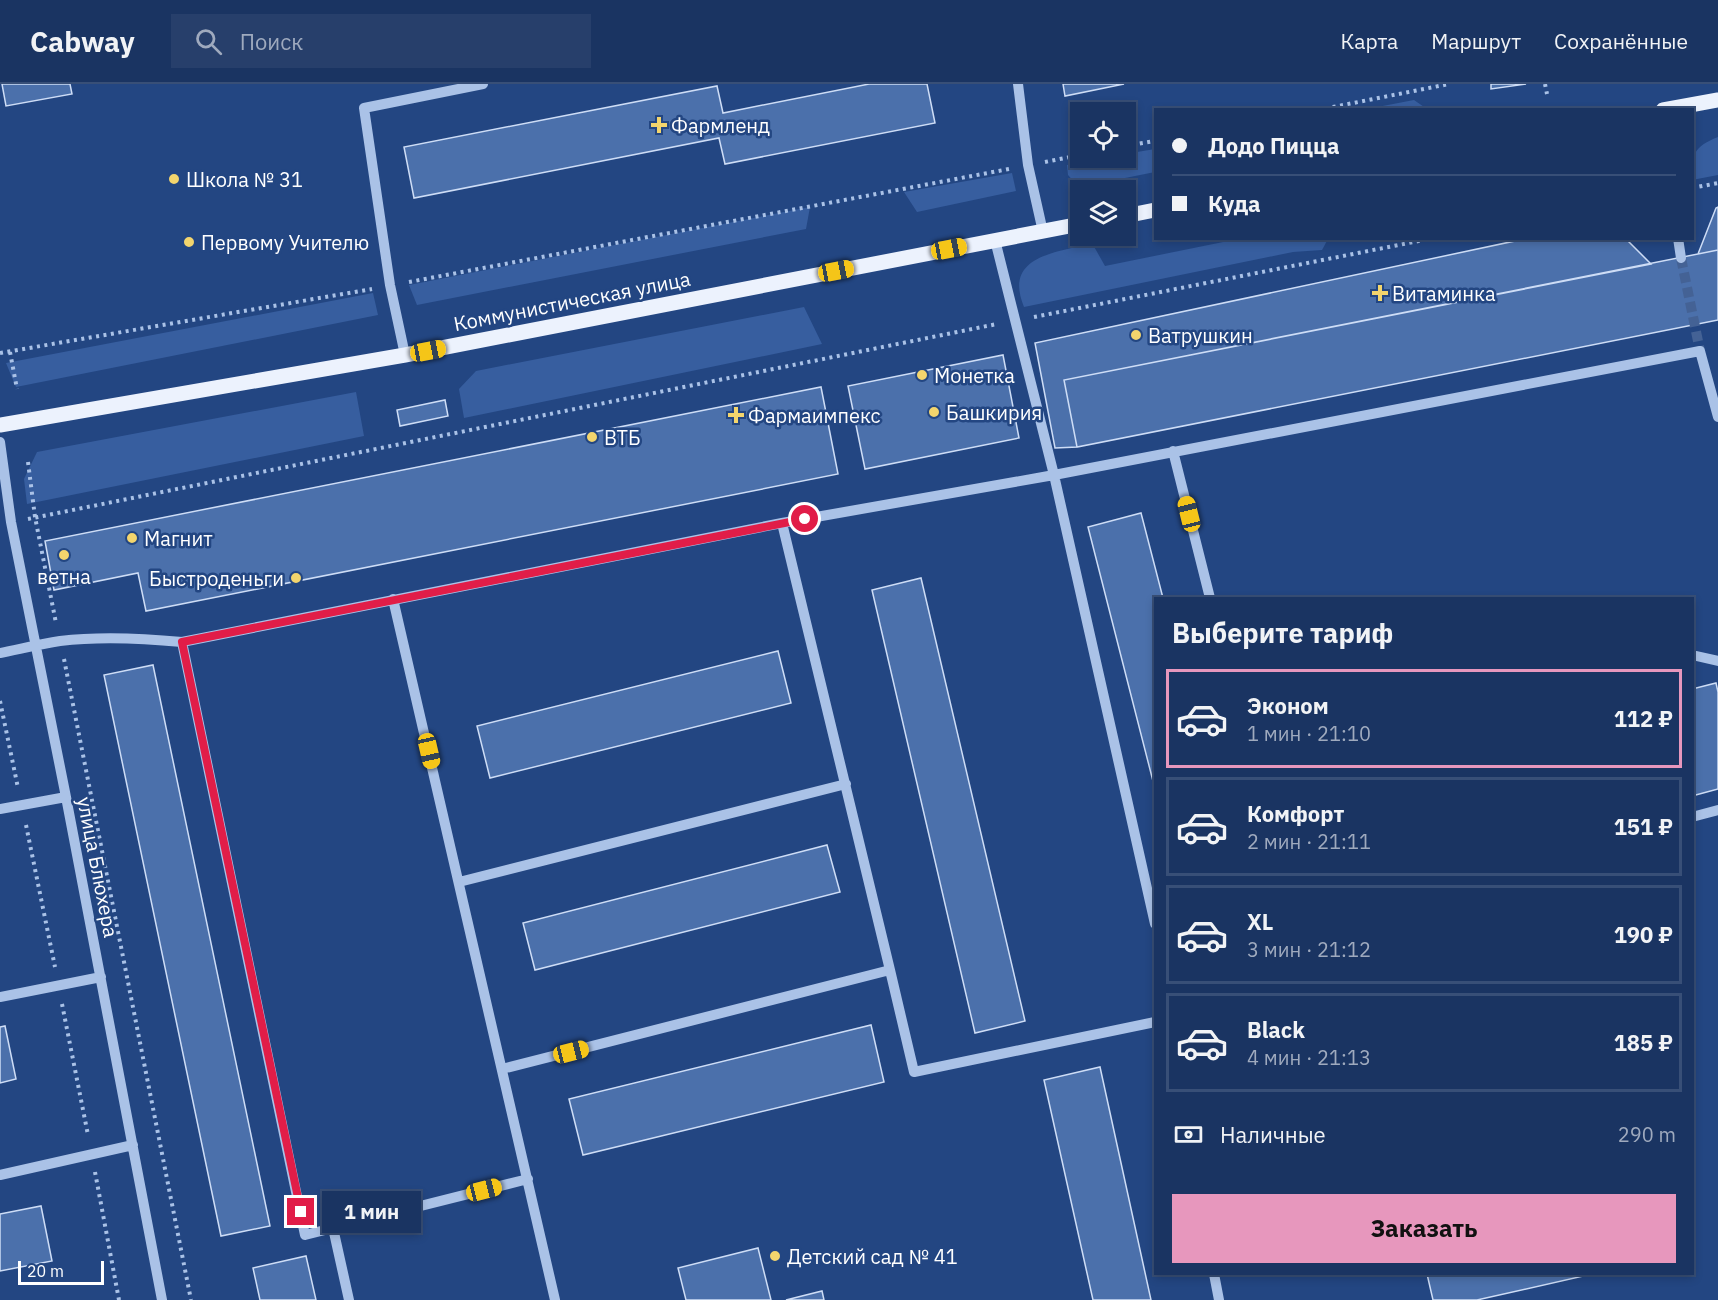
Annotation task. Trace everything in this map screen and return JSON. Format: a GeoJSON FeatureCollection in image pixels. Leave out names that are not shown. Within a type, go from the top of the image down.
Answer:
{"type":"FeatureCollection","features":[{"type":"Feature","properties":{"kind":"main road"},"geometry":{"type":"LineString","coordinates":[[1675,108],[1718,100]]}},
{"type":"Feature","properties":{"kind":"main road"},"geometry":{"type":"LineString","coordinates":[[1136,214],[1154,210]]}},
{"type":"Feature","properties":{"kind":"main road","name":"Коммунистическая улица"},"geometry":{"type":"LineString","coordinates":[[0,425],[405,355],[1070,227]]}},
{"type":"Feature","properties":{"kind":"street"},"geometry":{"type":"LineString","coordinates":[[405,355],[390,285],[364,108],[483,84]]}},
{"type":"Feature","properties":{"kind":"street"},"geometry":{"type":"LineString","coordinates":[[1018,84],[1028,165],[1043,232]]}},
{"type":"Feature","properties":{"kind":"street"},"geometry":{"type":"LineString","coordinates":[[994,240],[1054,476],[1154,920]]}},
{"type":"Feature","properties":{"kind":"street"},"geometry":{"type":"LineString","coordinates":[[1678,240],[1681,258]]}},
{"type":"Feature","properties":{"kind":"street"},"geometry":{"type":"LineString","coordinates":[[0,653],[60,641],[143,638],[182,642],[782,523],[1054,476],[1173,451],[1700,351],[1718,417]]}},
{"type":"Feature","properties":{"kind":"street","name":"улица Блюхера"},"geometry":{"type":"LineString","coordinates":[[0,442],[11,522],[34,646],[66,797],[162,1300]]}},
{"type":"Feature","properties":{"kind":"street"},"geometry":{"type":"LineString","coordinates":[[1173,451],[1210,597]]}},
{"type":"Feature","properties":{"kind":"street"},"geometry":{"type":"LineString","coordinates":[[782,523],[914,1072],[1154,1022]]}},
{"type":"Feature","properties":{"kind":"street"},"geometry":{"type":"LineString","coordinates":[[393,599],[555,1300]]}},
{"type":"Feature","properties":{"kind":"street"},"geometry":{"type":"LineString","coordinates":[[182,642],[305,1235],[528,1179]]}},
{"type":"Feature","properties":{"kind":"street"},"geometry":{"type":"LineString","coordinates":[[1694,655],[1718,661]]}},
{"type":"Feature","properties":{"kind":"street"},"geometry":{"type":"LineString","coordinates":[[459,882],[846,784]]}},
{"type":"Feature","properties":{"kind":"street"},"geometry":{"type":"LineString","coordinates":[[0,809],[66,797]]}},
{"type":"Feature","properties":{"kind":"street"},"geometry":{"type":"LineString","coordinates":[[1694,816],[1718,810]]}},
{"type":"Feature","properties":{"kind":"street"},"geometry":{"type":"LineString","coordinates":[[502,1069],[890,970]]}},
{"type":"Feature","properties":{"kind":"street"},"geometry":{"type":"LineString","coordinates":[[0,997],[101,977]]}},
{"type":"Feature","properties":{"kind":"street"},"geometry":{"type":"LineString","coordinates":[[0,1175],[133,1145]]}},
{"type":"Feature","properties":{"kind":"street"},"geometry":{"type":"LineString","coordinates":[[333,1228],[349,1300]]}},
{"type":"Feature","properties":{"kind":"street"},"geometry":{"type":"LineString","coordinates":[[1214,1275],[1219,1300]]}},
{"type":"Feature","properties":{"kind":"path"},"geometry":{"type":"LineString","coordinates":[[1328,108],[1449,84]]}},
{"type":"Feature","properties":{"kind":"path"},"geometry":{"type":"LineString","coordinates":[[1545,84],[1547,94]]}},
{"type":"Feature","properties":{"kind":"path"},"geometry":{"type":"LineString","coordinates":[[1136,145],[1154,141]]}},
{"type":"Feature","properties":{"kind":"path"},"geometry":{"type":"LineString","coordinates":[[0,353],[390,285],[1070,157]]}},
{"type":"Feature","properties":{"kind":"path"},"geometry":{"type":"LineString","coordinates":[[1694,188],[1718,183]]}},
{"type":"Feature","properties":{"kind":"path"},"geometry":{"type":"LineString","coordinates":[[23,520],[1424,240]]}},
{"type":"Feature","properties":{"kind":"path"},"geometry":{"type":"LineString","coordinates":[[10,352],[17,389]]}},
{"type":"Feature","properties":{"kind":"path"},"geometry":{"type":"LineString","coordinates":[[28,462],[35,517],[191,1300]]}},
{"type":"Feature","properties":{"kind":"shaded area"},"geometry":{"type":"Polygon","coordinates":[[[1414,100],[1426,108],[1372,108],[1414,100]]]}},
{"type":"Feature","properties":{"kind":"shaded area"},"geometry":{"type":"Polygon","coordinates":[[[1718,137],[1718,175],[1694,180],[1694,158],[1703,144],[1718,137]]]}},
{"type":"Feature","properties":{"kind":"shaded area"},"geometry":{"type":"Polygon","coordinates":[[[1154,149],[1154,172],[1115,180],[1072,180],[1068,175],[1067,165],[1070,164],[1070,168],[1136,168],[1136,152],[1154,149]]]}},
{"type":"Feature","properties":{"kind":"shaded area"},"geometry":{"type":"Polygon","coordinates":[[[1012,173],[1016,191],[917,212],[904,192],[1012,173]]]}},
{"type":"Feature","properties":{"kind":"shaded area"},"geometry":{"type":"Polygon","coordinates":[[[810,207],[806,229],[417,305],[409,285],[810,207]]]}},
{"type":"Feature","properties":{"kind":"shaded area"},"geometry":{"type":"Polygon","coordinates":[[[1233,240],[1327,240],[1322,250],[1293,252],[1024,307],[1019,290],[1021,277],[1027,267],[1049,254],[1080,246],[1094,246],[1105,266],[1233,240]]]}},
{"type":"Feature","properties":{"kind":"shaded area"},"geometry":{"type":"Polygon","coordinates":[[[373,293],[378,315],[16,387],[6,363],[373,293]]]}},
{"type":"Feature","properties":{"kind":"shaded area"},"geometry":{"type":"Polygon","coordinates":[[[804,307],[822,344],[464,418],[459,389],[476,371],[804,307]]]}},
{"type":"Feature","properties":{"kind":"shaded area"},"geometry":{"type":"Polygon","coordinates":[[[356,392],[364,436],[27,504],[24,479],[37,452],[356,392]]]}},
{"type":"Feature","properties":{"kind":"building"},"geometry":{"type":"Polygon","coordinates":[[[2,84],[70,84],[72,94],[6,106],[2,84]]]}},
{"type":"Feature","properties":{"kind":"building"},"geometry":{"type":"Polygon","coordinates":[[[869,84],[927,84],[935,123],[725,164],[719,138],[414,198],[404,147],[717,86],[723,113],[869,84]]]}},
{"type":"Feature","properties":{"kind":"building"},"geometry":{"type":"Polygon","coordinates":[[[1063,84],[1124,84],[1065,96],[1063,84]]]}},
{"type":"Feature","properties":{"kind":"building"},"geometry":{"type":"Polygon","coordinates":[[[1491,84],[1526,84],[1491,89],[1491,84]]]}},
{"type":"Feature","properties":{"kind":"building"},"geometry":{"type":"Polygon","coordinates":[[[1718,207],[1718,250],[1698,254],[1716,208],[1718,207]]]}},
{"type":"Feature","properties":{"kind":"building"},"geometry":{"type":"Polygon","coordinates":[[[1520,240],[1627,240],[1651,264],[1064,380],[1077,447],[1055,448],[1035,343],[1520,240]]]}},
{"type":"Feature","properties":{"kind":"building"},"geometry":{"type":"Polygon","coordinates":[[[1718,250],[1718,320],[1077,447],[1064,380],[1718,250]]]}},
{"type":"Feature","properties":{"kind":"building","name":"Башкирия"},"geometry":{"type":"Polygon","coordinates":[[[1003,355],[1019,438],[865,469],[848,386],[1003,355]]]}},
{"type":"Feature","properties":{"kind":"building"},"geometry":{"type":"Polygon","coordinates":[[[821,387],[838,474],[146,611],[138,573],[54,590],[45,541],[821,387]]]}},
{"type":"Feature","properties":{"kind":"building"},"geometry":{"type":"Polygon","coordinates":[[[445,400],[448,416],[400,426],[397,410],[445,400]]]}},
{"type":"Feature","properties":{"kind":"building"},"geometry":{"type":"Polygon","coordinates":[[[1141,513],[1163,597],[1154,597],[1154,785],[1088,527],[1141,513]]]}},
{"type":"Feature","properties":{"kind":"building"},"geometry":{"type":"Polygon","coordinates":[[[921,578],[1025,1021],[975,1033],[872,590],[921,578]]]}},
{"type":"Feature","properties":{"kind":"building"},"geometry":{"type":"Polygon","coordinates":[[[778,651],[791,703],[490,778],[477,726],[778,651]]]}},
{"type":"Feature","properties":{"kind":"building"},"geometry":{"type":"Polygon","coordinates":[[[153,665],[270,1226],[221,1236],[104,675],[153,665]]]}},
{"type":"Feature","properties":{"kind":"building"},"geometry":{"type":"Polygon","coordinates":[[[1716,683],[1718,692],[1718,789],[1694,795],[1694,688],[1716,683]]]}},
{"type":"Feature","properties":{"kind":"building"},"geometry":{"type":"Polygon","coordinates":[[[827,845],[840,892],[535,970],[523,923],[827,845]]]}},
{"type":"Feature","properties":{"kind":"building"},"geometry":{"type":"Polygon","coordinates":[[[871,1025],[884,1082],[583,1155],[569,1099],[871,1025]]]}},
{"type":"Feature","properties":{"kind":"building"},"geometry":{"type":"Polygon","coordinates":[[[5,1026],[16,1079],[0,1083],[0,1027],[5,1026]]]}},
{"type":"Feature","properties":{"kind":"building"},"geometry":{"type":"Polygon","coordinates":[[[1100,1067],[1151,1300],[1093,1300],[1044,1080],[1100,1067]]]}},
{"type":"Feature","properties":{"kind":"building"},"geometry":{"type":"Polygon","coordinates":[[[41,1206],[52,1261],[0,1271],[0,1214],[41,1206]]]}},
{"type":"Feature","properties":{"kind":"building"},"geometry":{"type":"Polygon","coordinates":[[[758,1248],[771,1300],[686,1300],[678,1268],[758,1248]]]}},
{"type":"Feature","properties":{"kind":"building"},"geometry":{"type":"Polygon","coordinates":[[[306,1256],[316,1300],[260,1300],[253,1268],[306,1256]]]}},
{"type":"Feature","properties":{"kind":"building"},"geometry":{"type":"Polygon","coordinates":[[[1427,1275],[1588,1275],[1477,1300],[1433,1300],[1427,1275]]]}},
{"type":"Feature","properties":{"kind":"building"},"geometry":{"type":"Polygon","coordinates":[[[822,1291],[824,1300],[786,1300],[822,1291]]]}},
{"type":"Feature","properties":{"kind":"tunnel"},"geometry":{"type":"LineString","coordinates":[[1681,258],[1700,351]]}},
{"type":"Feature","properties":{"kind":"place","name":"Фармленд"},"geometry":{"type":"Point","coordinates":[659,125]}},
{"type":"Feature","properties":{"kind":"place","name":"Школа № 31"},"geometry":{"type":"Point","coordinates":[174,179]}},
{"type":"Feature","properties":{"kind":"place","name":"Первому Учителю"},"geometry":{"type":"Point","coordinates":[189,242]}},
{"type":"Feature","properties":{"kind":"place","name":"Витаминка"},"geometry":{"type":"Point","coordinates":[1380,293]}},
{"type":"Feature","properties":{"kind":"place","name":"Ватрушкин"},"geometry":{"type":"Point","coordinates":[1136,335]}},
{"type":"Feature","properties":{"kind":"place","name":"Монетка"},"geometry":{"type":"Point","coordinates":[922,375]}},
{"type":"Feature","properties":{"kind":"place","name":"Башкирия"},"geometry":{"type":"Point","coordinates":[934,412]}},
{"type":"Feature","properties":{"kind":"place","name":"Фармаимпекс"},"geometry":{"type":"Point","coordinates":[736,415]}},
{"type":"Feature","properties":{"kind":"place","name":"ВТБ"},"geometry":{"type":"Point","coordinates":[592,437]}},
{"type":"Feature","properties":{"kind":"place","name":"Магнит"},"geometry":{"type":"Point","coordinates":[132,538]}},
{"type":"Feature","properties":{"kind":"place","name":"ветна"},"geometry":{"type":"Point","coordinates":[64,555]}},
{"type":"Feature","properties":{"kind":"place","name":"Быстроденьги"},"geometry":{"type":"Point","coordinates":[296,578]}},
{"type":"Feature","properties":{"kind":"place","name":"Детский сад № 41"},"geometry":{"type":"Point","coordinates":[775,1256]}},
{"type":"Feature","properties":{"kind":"route"},"geometry":{"type":"LineString","coordinates":[[301,1212],[182,642],[805,519]]}}]}
